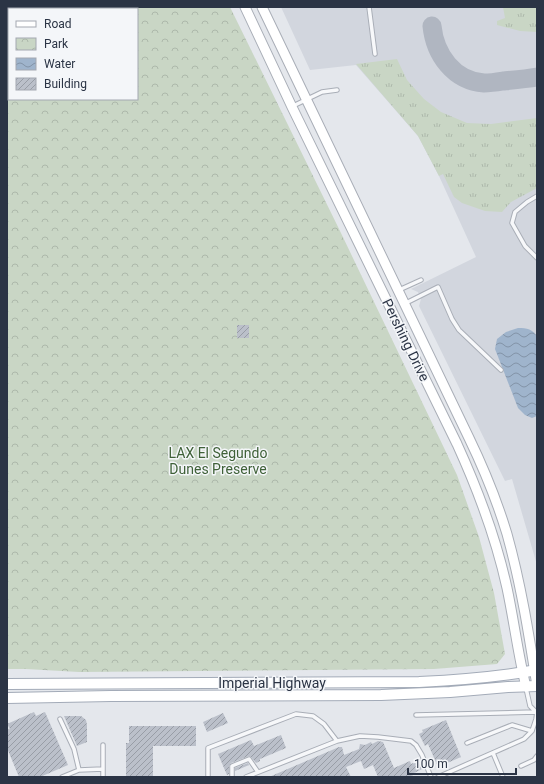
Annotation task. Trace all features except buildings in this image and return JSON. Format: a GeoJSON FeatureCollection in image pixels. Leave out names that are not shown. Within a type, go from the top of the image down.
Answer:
{"type":"FeatureCollection","features":[{"type":"Feature","properties":{"kind":"main road","name":"Pershing Drive"},"geometry":{"type":"LineString","coordinates":[[245,7],[292,107],[457,444],[477,490],[501,564],[526,687]]}},
{"type":"Feature","properties":{"kind":"main road","name":"Pershing Drive"},"geometry":{"type":"LineString","coordinates":[[262,7],[478,456],[507,534],[520,584],[536,670],[537,686]]}},
{"type":"Feature","properties":{"kind":"main road","name":"Imperial Highway"},"geometry":{"type":"LineString","coordinates":[[7,684],[419,682],[522,673],[536,670]]}},
{"type":"Feature","properties":{"kind":"main road","name":"Imperial Highway"},"geometry":{"type":"LineString","coordinates":[[7,698],[104,696],[382,696],[537,686]]}},
{"type":"Feature","properties":{"kind":"lane"},"geometry":{"type":"LineString","coordinates":[[369,7],[375,54]]}},
{"type":"Feature","properties":{"kind":"lane"},"geometry":{"type":"LineString","coordinates":[[292,107],[322,92],[337,90]]}},
{"type":"Feature","properties":{"kind":"lane"},"geometry":{"type":"LineString","coordinates":[[537,196],[515,212],[512,223],[525,246],[537,258]]}},
{"type":"Feature","properties":{"kind":"lane"},"geometry":{"type":"LineString","coordinates":[[398,290],[421,280]]}},
{"type":"Feature","properties":{"kind":"lane"},"geometry":{"type":"LineString","coordinates":[[405,304],[438,287],[452,319],[459,330],[501,370]]}},
{"type":"Feature","properties":{"kind":"lane"},"geometry":{"type":"LineString","coordinates":[[526,687],[530,706],[537,712]]}},
{"type":"Feature","properties":{"kind":"lane"},"geometry":{"type":"LineString","coordinates":[[416,715],[537,712]]}},
{"type":"Feature","properties":{"kind":"lane"},"geometry":{"type":"LineString","coordinates":[[438,777],[524,739],[532,731],[537,712]]}},
{"type":"Feature","properties":{"kind":"lane"},"geometry":{"type":"LineString","coordinates":[[208,777],[208,748],[296,714],[313,716],[324,724],[337,741]]}},
{"type":"Feature","properties":{"kind":"lane"},"geometry":{"type":"LineString","coordinates":[[60,719],[74,749],[79,770]]}},
{"type":"Feature","properties":{"kind":"lane"},"geometry":{"type":"LineString","coordinates":[[467,743],[512,725],[532,731]]}},
{"type":"Feature","properties":{"kind":"lane"},"geometry":{"type":"LineString","coordinates":[[246,777],[337,741],[360,736],[411,741],[416,745],[422,755],[431,777]]}},
{"type":"Feature","properties":{"kind":"lane"},"geometry":{"type":"LineString","coordinates":[[103,745],[103,777]]}},
{"type":"Feature","properties":{"kind":"lane"},"geometry":{"type":"LineString","coordinates":[[493,753],[504,777]]}},
{"type":"Feature","properties":{"kind":"lane"},"geometry":{"type":"LineString","coordinates":[[521,766],[534,760],[537,756]]}},
{"type":"Feature","properties":{"kind":"lane"},"geometry":{"type":"LineString","coordinates":[[232,777],[232,766],[249,759],[258,772]]}},
{"type":"Feature","properties":{"kind":"lane"},"geometry":{"type":"LineString","coordinates":[[62,777],[79,770],[103,769]]}},
{"type":"Feature","properties":{"kind":"shaded area"},"geometry":{"type":"Polygon","coordinates":[[[281,7],[537,7],[537,565],[512,479],[505,481],[419,306],[421,299],[418,292],[411,289],[476,257],[439,176],[418,136],[356,65],[310,70],[281,7]]]}},
{"type":"Feature","properties":{"kind":"green space","name":"LAX El Segundo Dunes Preserve"},"geometry":{"type":"Polygon","coordinates":[[[7,7],[230,7],[340,231],[457,475],[479,537],[494,593],[505,654],[497,664],[434,669],[79,672],[7,669],[7,7]]]}},
{"type":"Feature","properties":{"kind":"green space"},"geometry":{"type":"Polygon","coordinates":[[[503,7],[537,7],[537,32],[520,31],[497,25],[497,21],[505,18],[503,7]]]}},
{"type":"Feature","properties":{"kind":"green space"},"geometry":{"type":"Polygon","coordinates":[[[397,59],[407,80],[424,99],[441,112],[467,123],[491,124],[537,118],[537,188],[511,202],[502,212],[485,211],[462,203],[454,197],[443,174],[439,176],[418,136],[356,64],[397,59]]]}},
{"type":"Feature","properties":{"kind":"water"},"geometry":{"type":"Polygon","coordinates":[[[518,328],[524,328],[534,332],[537,337],[537,416],[532,418],[525,415],[518,408],[495,349],[497,339],[506,332],[518,328]]]}},
{"type":"Feature","properties":{"kind":"taxiway"},"geometry":{"type":"LineString","coordinates":[[432,26],[437,47],[442,56],[455,72],[464,77],[473,81],[484,83],[537,77]]}}]}
